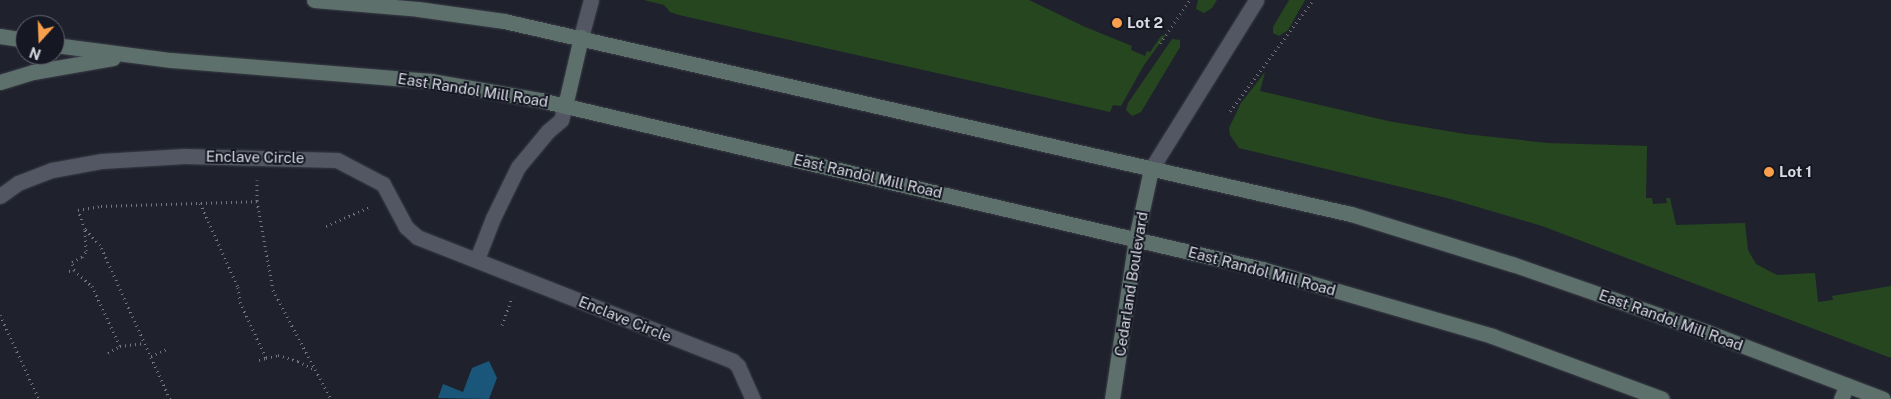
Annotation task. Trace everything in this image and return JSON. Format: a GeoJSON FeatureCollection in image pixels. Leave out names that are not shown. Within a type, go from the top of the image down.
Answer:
{"type":"FeatureCollection","features":[{"type":"Feature","properties":{"kind":"main road","name":"East Randol Mill Road"},"geometry":{"type":"LineString","coordinates":[[314,0],[418,9],[504,21],[581,37],[1351,214],[1512,264],[1708,332],[1844,392],[1883,399]]}},
{"type":"Feature","properties":{"kind":"main road"},"geometry":{"type":"LineString","coordinates":[[0,36],[15,38]]}},
{"type":"Feature","properties":{"kind":"main road"},"geometry":{"type":"LineString","coordinates":[[563,113],[581,37]]}},
{"type":"Feature","properties":{"kind":"main road","name":"East Randol Mill Road"},"geometry":{"type":"LineString","coordinates":[[65,46],[129,55],[431,81],[563,113],[1136,238],[1262,269],[1492,336],[1662,399]]}},
{"type":"Feature","properties":{"kind":"main road"},"geometry":{"type":"LineString","coordinates":[[0,82],[33,72],[129,55]]}},
{"type":"Feature","properties":{"kind":"main road","name":"Cedarland Boulevard"},"geometry":{"type":"LineString","coordinates":[[1112,399],[1136,238],[1151,169]]}},
{"type":"Feature","properties":{"kind":"lane"},"geometry":{"type":"LineString","coordinates":[[581,37],[591,0]]}},
{"type":"Feature","properties":{"kind":"lane"},"geometry":{"type":"LineString","coordinates":[[1151,169],[1256,0]]}},
{"type":"Feature","properties":{"kind":"lane"},"geometry":{"type":"LineString","coordinates":[[477,259],[493,218],[518,167],[563,113]]}},
{"type":"Feature","properties":{"kind":"lane","name":"Enclave Circle"},"geometry":{"type":"LineString","coordinates":[[0,196],[18,183],[52,170],[102,161],[184,156],[337,160],[383,184],[410,232],[733,361],[738,366],[753,399]]}},
{"type":"Feature","properties":{"kind":"path"},"geometry":{"type":"LineString","coordinates":[[1160,43],[1190,0]]}},
{"type":"Feature","properties":{"kind":"path"},"geometry":{"type":"LineString","coordinates":[[1230,111],[1313,0]]}},
{"type":"Feature","properties":{"kind":"path"},"geometry":{"type":"LineString","coordinates":[[257,157],[257,201],[273,290],[331,399]]}},
{"type":"Feature","properties":{"kind":"path"},"geometry":{"type":"LineString","coordinates":[[326,226],[391,198]]}},
{"type":"Feature","properties":{"kind":"path"},"geometry":{"type":"LineString","coordinates":[[120,346],[92,286],[72,270],[72,262],[82,257],[86,251],[85,229],[78,210],[101,206],[257,201]]}},
{"type":"Feature","properties":{"kind":"path"},"geometry":{"type":"LineString","coordinates":[[200,203],[238,287],[240,302],[266,358]]}},
{"type":"Feature","properties":{"kind":"path"},"geometry":{"type":"LineString","coordinates":[[85,229],[100,245],[170,399]]}},
{"type":"Feature","properties":{"kind":"path"},"geometry":{"type":"LineString","coordinates":[[0,315],[39,399]]}},
{"type":"Feature","properties":{"kind":"path"},"geometry":{"type":"LineString","coordinates":[[108,353],[120,346],[144,343]]}},
{"type":"Feature","properties":{"kind":"path"},"geometry":{"type":"LineString","coordinates":[[151,356],[167,349]]}},
{"type":"Feature","properties":{"kind":"path"},"geometry":{"type":"LineString","coordinates":[[259,360],[278,355],[298,361],[315,370]]}},
{"type":"Feature","properties":{"kind":"path"},"geometry":{"type":"LineString","coordinates":[[32,399],[36,393]]}},
{"type":"Feature","properties":{"kind":"green space"},"geometry":{"type":"Polygon","coordinates":[[[644,0],[1029,0],[1083,26],[1132,46],[1131,50],[1145,56],[1147,51],[1150,52],[1161,36],[1166,35],[1144,65],[1121,106],[1113,105],[1110,112],[679,15],[670,12],[664,5],[644,0]]]}},
{"type":"Feature","properties":{"kind":"green space"},"geometry":{"type":"Polygon","coordinates":[[[1198,0],[1217,0],[1212,8],[1204,13],[1196,9],[1198,0]]]}},
{"type":"Feature","properties":{"kind":"green space"},"geometry":{"type":"Polygon","coordinates":[[[1289,0],[1305,0],[1288,30],[1279,36],[1273,33],[1273,27],[1289,0]]]}},
{"type":"Feature","properties":{"kind":"green space"},"geometry":{"type":"Polygon","coordinates":[[[1172,39],[1180,40],[1180,47],[1141,112],[1132,116],[1126,110],[1128,103],[1172,39]]]}},
{"type":"Feature","properties":{"kind":"green space"},"geometry":{"type":"Polygon","coordinates":[[[1265,72],[1260,91],[1388,121],[1465,134],[1548,143],[1647,146],[1646,198],[1652,198],[1653,204],[1667,203],[1666,198],[1670,198],[1676,225],[1745,223],[1748,250],[1756,264],[1777,275],[1815,273],[1818,302],[1833,300],[1832,296],[1891,286],[1891,358],[1542,226],[1447,198],[1239,148],[1230,135],[1229,128],[1241,103],[1265,72]]]}},
{"type":"Feature","properties":{"kind":"water"},"geometry":{"type":"Polygon","coordinates":[[[489,361],[497,378],[489,399],[438,398],[443,384],[463,392],[472,368],[489,361]]]}},
{"type":"Feature","properties":{"kind":"place","name":"Lot 2"},"geometry":{"type":"Point","coordinates":[1117,23]}},
{"type":"Feature","properties":{"kind":"place","name":"Lot 1"},"geometry":{"type":"Point","coordinates":[1769,172]}}]}
